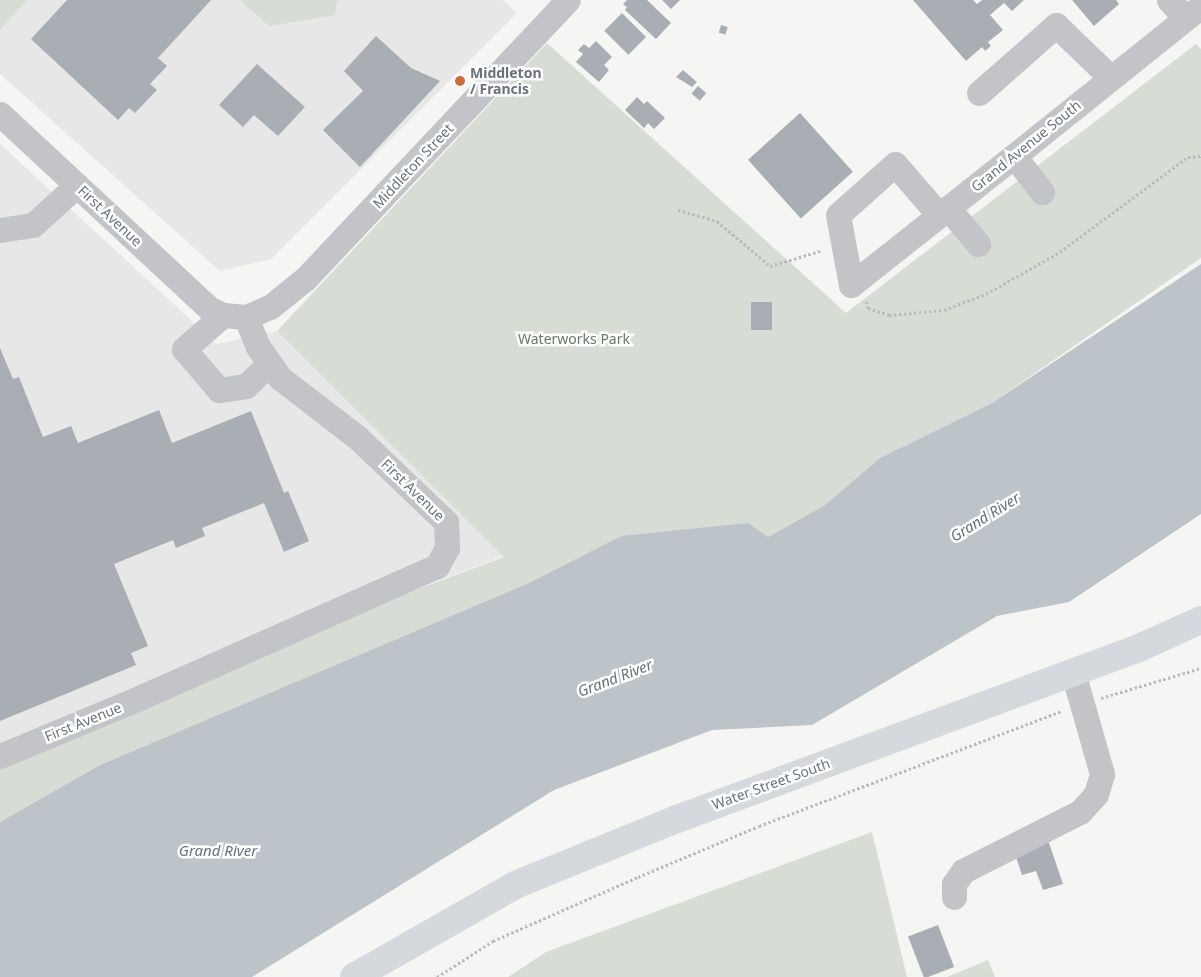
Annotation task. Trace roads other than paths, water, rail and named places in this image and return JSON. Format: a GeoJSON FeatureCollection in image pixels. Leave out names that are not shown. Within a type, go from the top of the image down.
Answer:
{"type":"FeatureCollection","features":[{"type":"Feature","properties":{"kind":"main road","name":"Water Street South"},"geometry":{"type":"LineString","coordinates":[[354,977],[514,885],[677,819],[1139,648],[1201,620]]}},
{"type":"Feature","properties":{"kind":"street","name":"Middleton Street"},"geometry":{"type":"LineString","coordinates":[[269,364],[246,386],[219,390],[184,349],[234,316],[270,307],[305,280],[568,0]]}},
{"type":"Feature","properties":{"kind":"street","name":"Grand Avenue South"},"geometry":{"type":"LineString","coordinates":[[944,211],[895,164],[838,215],[842,244],[854,282],[1014,156],[1111,78],[1185,8]]}},
{"type":"Feature","properties":{"kind":"street"},"geometry":{"type":"LineString","coordinates":[[979,93],[1056,25],[1111,78]]}},
{"type":"Feature","properties":{"kind":"street","name":"First Avenue"},"geometry":{"type":"LineString","coordinates":[[0,114],[210,309],[234,316],[280,378],[358,438],[446,522],[447,548],[437,566],[130,702],[0,756]]}},
{"type":"Feature","properties":{"kind":"street"},"geometry":{"type":"LineString","coordinates":[[1014,156],[1042,192]]}},
{"type":"Feature","properties":{"kind":"street"},"geometry":{"type":"LineString","coordinates":[[0,230],[33,225],[77,185]]}},
{"type":"Feature","properties":{"kind":"street"},"geometry":{"type":"LineString","coordinates":[[944,211],[978,244]]}},
{"type":"Feature","properties":{"kind":"street"},"geometry":{"type":"LineString","coordinates":[[954,897],[954,884],[964,871],[1080,812],[1096,794],[1102,774],[1072,672]]}},
{"type":"Feature","properties":{"kind":"water","name":"Grand River"},"geometry":{"type":"Polygon","coordinates":[[[1201,264],[1201,514],[1069,602],[997,616],[812,725],[712,730],[554,790],[252,977],[0,977],[0,822],[100,765],[531,582],[621,536],[748,523],[768,537],[825,505],[880,458],[992,403],[1201,264]]]}},
{"type":"Feature","properties":{"kind":"place","name":"Middleton / Francis"},"geometry":{"type":"Point","coordinates":[460,81]}},
{"type":"Feature","properties":{"kind":"park label","name":"Waterworks Park"},"geometry":{"type":"Point","coordinates":[574,339]}}]}
